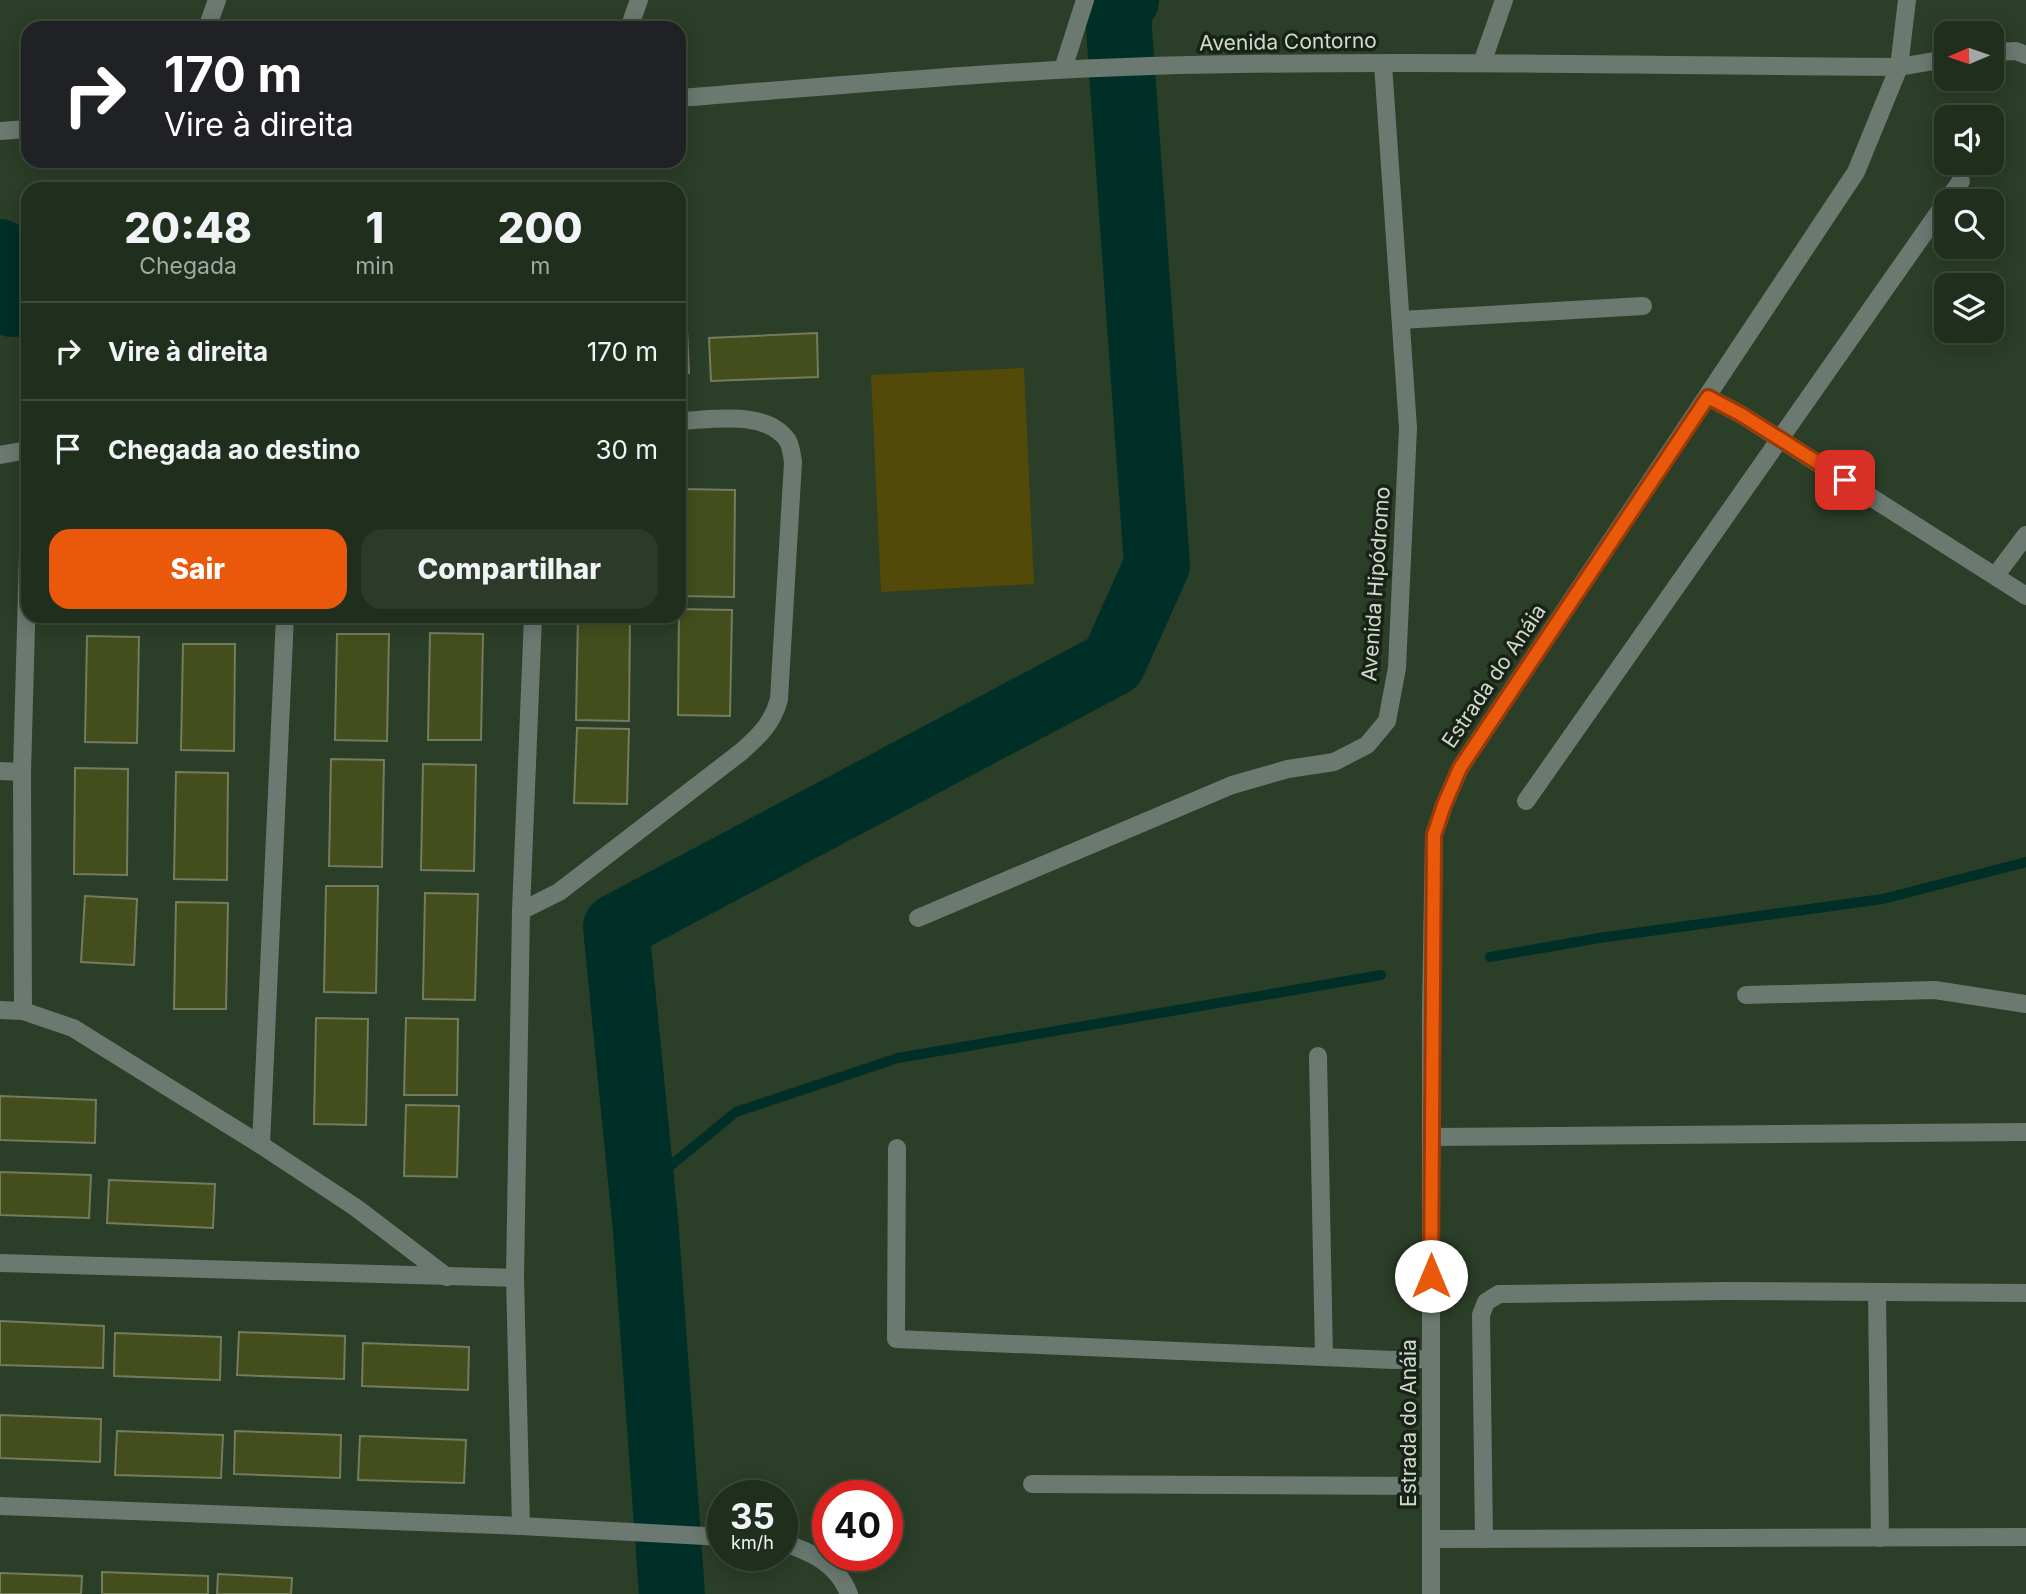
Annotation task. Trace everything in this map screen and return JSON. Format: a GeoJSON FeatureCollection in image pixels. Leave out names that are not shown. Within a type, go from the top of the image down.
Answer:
{"type":"FeatureCollection","features":[{"type":"Feature","properties":{"kind":"street"},"geometry":{"type":"LineString","coordinates":[[210,21],[217,0]]}},
{"type":"Feature","properties":{"kind":"street"},"geometry":{"type":"LineString","coordinates":[[632,21],[639,0]]}},
{"type":"Feature","properties":{"kind":"street"},"geometry":{"type":"LineString","coordinates":[[1070,69],[1085,0]]}},
{"type":"Feature","properties":{"kind":"street"},"geometry":{"type":"LineString","coordinates":[[1482,62],[1504,0]]}},
{"type":"Feature","properties":{"kind":"street","name":"Estrada do Anáia"},"geometry":{"type":"LineString","coordinates":[[1431,1594],[1434,835],[1460,768],[1856,172],[1899,67],[1907,0]]}},
{"type":"Feature","properties":{"kind":"street"},"geometry":{"type":"LineString","coordinates":[[2004,52],[2016,51],[2026,55]]}},
{"type":"Feature","properties":{"kind":"street","name":"Avenida Contorno"},"geometry":{"type":"LineString","coordinates":[[686,97],[1070,69],[1154,66],[1482,62],[1899,67],[1934,61]]}},
{"type":"Feature","properties":{"kind":"street","name":"Avenida Hipódromo"},"geometry":{"type":"LineString","coordinates":[[918,918],[1232,785],[1288,769],[1334,762],[1367,745],[1387,721],[1397,668],[1408,428],[1383,64]]}},
{"type":"Feature","properties":{"kind":"street"},"geometry":{"type":"LineString","coordinates":[[0,131],[21,130]]}},
{"type":"Feature","properties":{"kind":"street"},"geometry":{"type":"LineString","coordinates":[[1955,189],[1961,180]]}},
{"type":"Feature","properties":{"kind":"street"},"geometry":{"type":"LineString","coordinates":[[1525,801],[1934,219]]}},
{"type":"Feature","properties":{"kind":"street"},"geometry":{"type":"LineString","coordinates":[[1401,320],[1643,306]]}},
{"type":"Feature","properties":{"kind":"street"},"geometry":{"type":"LineString","coordinates":[[1708,397],[1780,439],[2026,596]]}},
{"type":"Feature","properties":{"kind":"street"},"geometry":{"type":"LineString","coordinates":[[521,911],[559,892],[741,752],[763,732],[775,716],[779,699],[793,462],[789,442],[770,425],[753,420],[686,421]]}},
{"type":"Feature","properties":{"kind":"street"},"geometry":{"type":"LineString","coordinates":[[0,455],[21,451]]}},
{"type":"Feature","properties":{"kind":"street"},"geometry":{"type":"LineString","coordinates":[[1996,575],[2026,535]]}},
{"type":"Feature","properties":{"kind":"street"},"geometry":{"type":"LineString","coordinates":[[23,1011],[22,772],[26,623]]}},
{"type":"Feature","properties":{"kind":"street"},"geometry":{"type":"LineString","coordinates":[[261,1145],[285,623]]}},
{"type":"Feature","properties":{"kind":"street"},"geometry":{"type":"LineString","coordinates":[[521,1526],[515,1278],[521,911],[533,623]]}},
{"type":"Feature","properties":{"kind":"street"},"geometry":{"type":"LineString","coordinates":[[0,771],[22,772]]}},
{"type":"Feature","properties":{"kind":"street"},"geometry":{"type":"LineString","coordinates":[[1746,995],[1935,990],[2026,1004]]}},
{"type":"Feature","properties":{"kind":"street"},"geometry":{"type":"LineString","coordinates":[[0,1010],[23,1011],[73,1028],[355,1207],[447,1277]]}},
{"type":"Feature","properties":{"kind":"street"},"geometry":{"type":"LineString","coordinates":[[1318,1056],[1324,1357]]}},
{"type":"Feature","properties":{"kind":"street"},"geometry":{"type":"LineString","coordinates":[[1432,1137],[2026,1132]]}},
{"type":"Feature","properties":{"kind":"street"},"geometry":{"type":"LineString","coordinates":[[897,1149],[897,1339],[1431,1359]]}},
{"type":"Feature","properties":{"kind":"street"},"geometry":{"type":"LineString","coordinates":[[0,1263],[515,1278]]}},
{"type":"Feature","properties":{"kind":"street"},"geometry":{"type":"LineString","coordinates":[[1877,1292],[1880,1538]]}},
{"type":"Feature","properties":{"kind":"street"},"geometry":{"type":"LineString","coordinates":[[1484,1539],[1481,1315],[1486,1301],[1499,1294],[2026,1293]]}},
{"type":"Feature","properties":{"kind":"street"},"geometry":{"type":"LineString","coordinates":[[1032,1484],[1432,1486]]}},
{"type":"Feature","properties":{"kind":"street"},"geometry":{"type":"LineString","coordinates":[[0,1506],[707,1535]]}},
{"type":"Feature","properties":{"kind":"street"},"geometry":{"type":"LineString","coordinates":[[1432,1539],[2026,1537]]}},
{"type":"Feature","properties":{"kind":"street"},"geometry":{"type":"LineString","coordinates":[[798,1547],[817,1554],[844,1579],[849,1594]]}},
{"type":"Feature","properties":{"kind":"shaded area"},"geometry":{"type":"Polygon","coordinates":[[[1024,368],[1034,584],[881,592],[871,375],[1024,368]]]}},
{"type":"Feature","properties":{"kind":"building"},"geometry":{"type":"Polygon","coordinates":[[[686,330],[689,373],[686,373],[686,330]]]}},
{"type":"Feature","properties":{"kind":"building"},"geometry":{"type":"Polygon","coordinates":[[[817,333],[818,377],[711,381],[709,338],[817,333]]]}},
{"type":"Feature","properties":{"kind":"building"},"geometry":{"type":"Polygon","coordinates":[[[686,489],[735,490],[734,597],[686,596],[686,489]]]}},
{"type":"Feature","properties":{"kind":"building"},"geometry":{"type":"Polygon","coordinates":[[[686,609],[732,610],[730,716],[678,715],[679,623],[686,623],[686,609]]]}},
{"type":"Feature","properties":{"kind":"building"},"geometry":{"type":"Polygon","coordinates":[[[578,623],[630,623],[629,721],[576,720],[578,623]]]}},
{"type":"Feature","properties":{"kind":"building"},"geometry":{"type":"Polygon","coordinates":[[[430,633],[483,634],[481,740],[428,740],[430,633]]]}},
{"type":"Feature","properties":{"kind":"building"},"geometry":{"type":"Polygon","coordinates":[[[337,634],[389,634],[387,741],[335,740],[337,634]]]}},
{"type":"Feature","properties":{"kind":"building"},"geometry":{"type":"Polygon","coordinates":[[[87,636],[139,637],[137,743],[85,742],[87,636]]]}},
{"type":"Feature","properties":{"kind":"building"},"geometry":{"type":"Polygon","coordinates":[[[183,644],[235,644],[234,751],[181,750],[183,644]]]}},
{"type":"Feature","properties":{"kind":"building"},"geometry":{"type":"Polygon","coordinates":[[[577,728],[629,729],[627,804],[574,803],[577,728]]]}},
{"type":"Feature","properties":{"kind":"building"},"geometry":{"type":"Polygon","coordinates":[[[331,759],[384,760],[382,867],[329,866],[331,759]]]}},
{"type":"Feature","properties":{"kind":"building"},"geometry":{"type":"Polygon","coordinates":[[[423,764],[476,765],[474,871],[421,870],[423,764]]]}},
{"type":"Feature","properties":{"kind":"building"},"geometry":{"type":"Polygon","coordinates":[[[75,768],[128,769],[127,875],[74,874],[75,768]]]}},
{"type":"Feature","properties":{"kind":"building"},"geometry":{"type":"Polygon","coordinates":[[[176,772],[228,773],[227,880],[174,879],[176,772]]]}},
{"type":"Feature","properties":{"kind":"building"},"geometry":{"type":"Polygon","coordinates":[[[326,886],[378,886],[376,993],[324,992],[326,886]]]}},
{"type":"Feature","properties":{"kind":"building"},"geometry":{"type":"Polygon","coordinates":[[[425,893],[478,894],[475,1000],[423,999],[425,893]]]}},
{"type":"Feature","properties":{"kind":"building"},"geometry":{"type":"Polygon","coordinates":[[[85,896],[137,899],[134,965],[81,962],[85,896]]]}},
{"type":"Feature","properties":{"kind":"building"},"geometry":{"type":"Polygon","coordinates":[[[176,902],[228,903],[226,1009],[174,1009],[176,902]]]}},
{"type":"Feature","properties":{"kind":"building"},"geometry":{"type":"Polygon","coordinates":[[[316,1018],[368,1019],[366,1125],[314,1124],[316,1018]]]}},
{"type":"Feature","properties":{"kind":"building"},"geometry":{"type":"Polygon","coordinates":[[[406,1018],[458,1019],[457,1095],[404,1095],[406,1018]]]}},
{"type":"Feature","properties":{"kind":"building"},"geometry":{"type":"Polygon","coordinates":[[[0,1096],[96,1100],[95,1143],[0,1140],[0,1096]]]}},
{"type":"Feature","properties":{"kind":"building"},"geometry":{"type":"Polygon","coordinates":[[[406,1105],[459,1106],[457,1177],[404,1176],[406,1105]]]}},
{"type":"Feature","properties":{"kind":"building"},"geometry":{"type":"Polygon","coordinates":[[[0,1172],[91,1175],[89,1218],[0,1215],[0,1172]]]}},
{"type":"Feature","properties":{"kind":"building"},"geometry":{"type":"Polygon","coordinates":[[[109,1180],[215,1184],[213,1228],[107,1223],[109,1180]]]}},
{"type":"Feature","properties":{"kind":"building"},"geometry":{"type":"Polygon","coordinates":[[[0,1321],[104,1326],[103,1368],[0,1365],[0,1321]]]}},
{"type":"Feature","properties":{"kind":"building"},"geometry":{"type":"Polygon","coordinates":[[[239,1332],[345,1336],[344,1379],[237,1375],[239,1332]]]}},
{"type":"Feature","properties":{"kind":"building"},"geometry":{"type":"Polygon","coordinates":[[[115,1333],[221,1337],[220,1380],[114,1376],[115,1333]]]}},
{"type":"Feature","properties":{"kind":"building"},"geometry":{"type":"Polygon","coordinates":[[[363,1343],[469,1347],[468,1390],[362,1386],[363,1343]]]}},
{"type":"Feature","properties":{"kind":"building"},"geometry":{"type":"Polygon","coordinates":[[[0,1415],[101,1419],[100,1462],[0,1458],[0,1415]]]}},
{"type":"Feature","properties":{"kind":"building"},"geometry":{"type":"Polygon","coordinates":[[[117,1431],[223,1435],[221,1478],[115,1475],[117,1431]]]}},
{"type":"Feature","properties":{"kind":"building"},"geometry":{"type":"Polygon","coordinates":[[[235,1431],[341,1435],[340,1478],[234,1474],[235,1431]]]}},
{"type":"Feature","properties":{"kind":"building"},"geometry":{"type":"Polygon","coordinates":[[[360,1436],[466,1440],[464,1483],[358,1480],[360,1436]]]}},
{"type":"Feature","properties":{"kind":"building"},"geometry":{"type":"Polygon","coordinates":[[[102,1572],[208,1576],[208,1594],[102,1594],[102,1572]]]}},
{"type":"Feature","properties":{"kind":"building"},"geometry":{"type":"Polygon","coordinates":[[[0,1573],[82,1576],[81,1594],[0,1594],[0,1573]]]}},
{"type":"Feature","properties":{"kind":"building"},"geometry":{"type":"Polygon","coordinates":[[[218,1574],[292,1578],[291,1594],[217,1594],[218,1574]]]}},
{"type":"Feature","properties":{"kind":"waterway"},"geometry":{"type":"LineString","coordinates":[[672,1594],[646,1231],[616,927],[1113,663],[1157,565],[1118,14],[1126,0]]}},
{"type":"Feature","properties":{"kind":"waterway"},"geometry":{"type":"LineString","coordinates":[[0,252],[12,304]]}},
{"type":"Feature","properties":{"kind":"waterway"},"geometry":{"type":"LineString","coordinates":[[1490,957],[1599,938],[1883,899],[2026,862]]}},
{"type":"Feature","properties":{"kind":"waterway"},"geometry":{"type":"LineString","coordinates":[[642,1189],[736,1112],[898,1058],[1381,975]]}},
{"type":"Feature","properties":{"kind":"route"},"geometry":{"type":"LineString","coordinates":[[1431,1276],[1434,835],[1460,768],[1708,397],[1742,415],[1845,480]]}}]}
